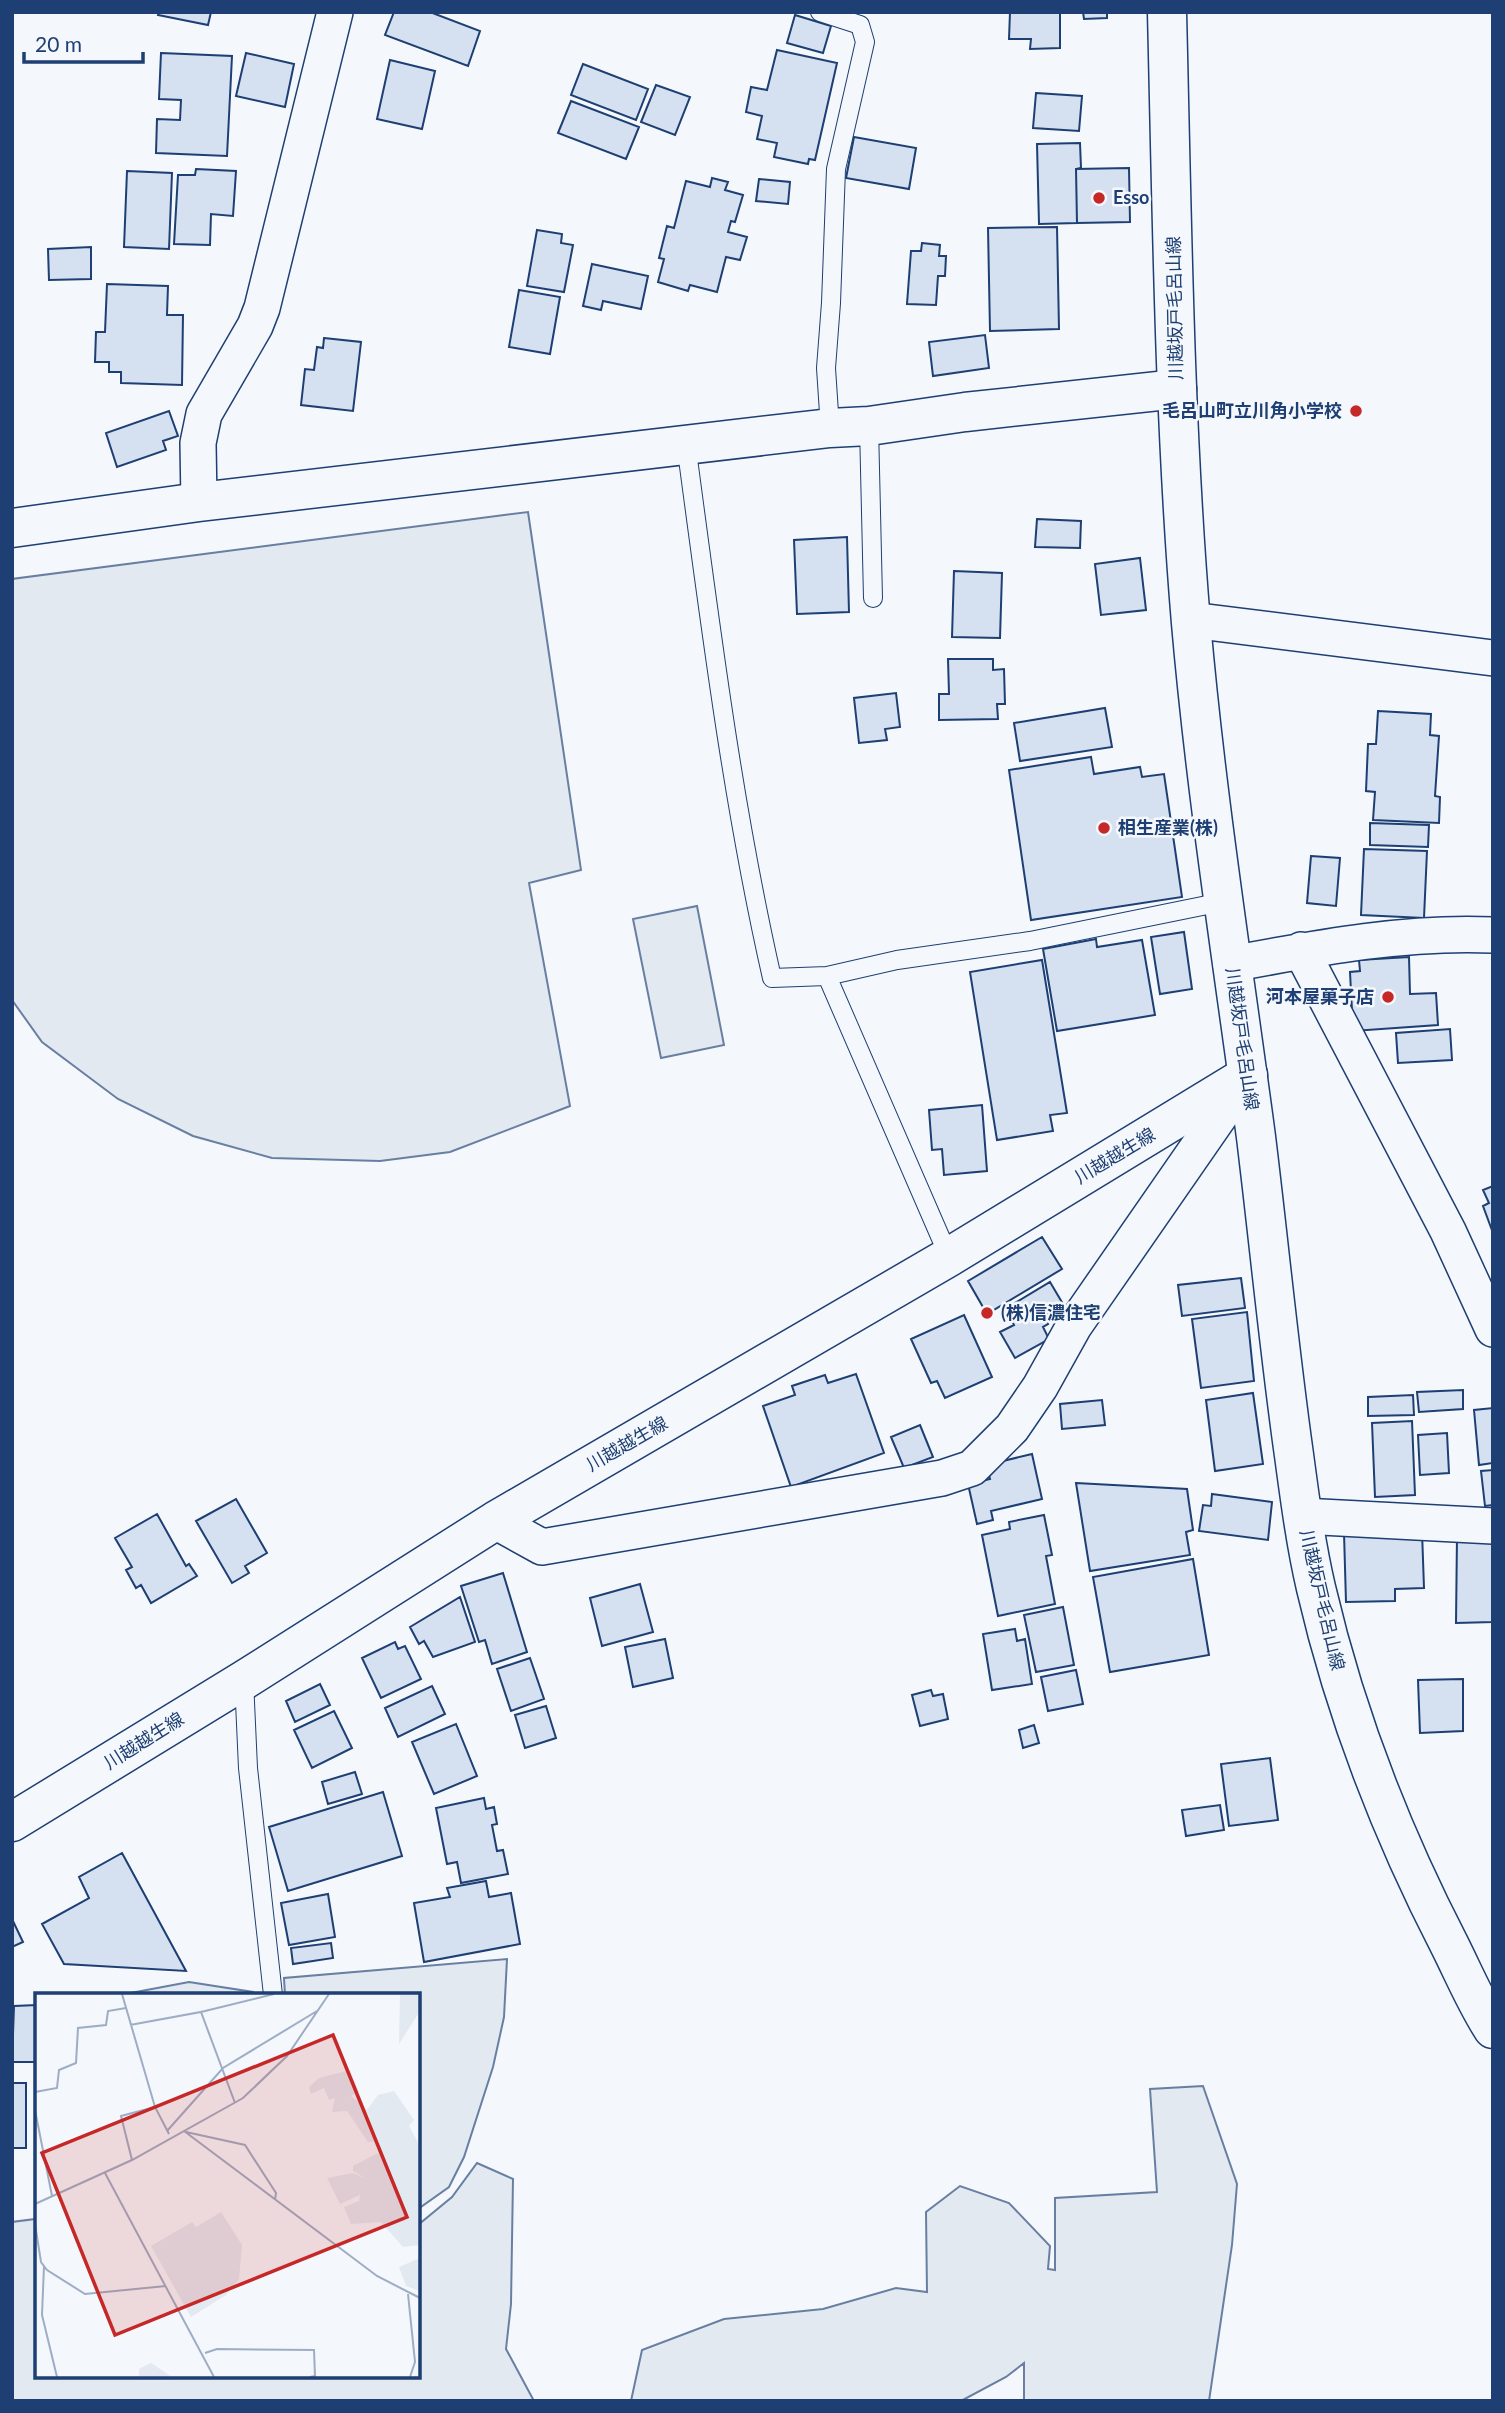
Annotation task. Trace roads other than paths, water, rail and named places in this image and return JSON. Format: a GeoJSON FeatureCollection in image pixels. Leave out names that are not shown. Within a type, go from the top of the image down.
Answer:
{"type":"FeatureCollection","features":[{"type":"Feature","properties":{"kind":"main road","name":"川越坂戸毛呂山線"},"geometry":{"type":"LineString","coordinates":[[1167,12],[1177,390],[1191,620],[1212,830],[1248,1075],[1302,1516],[1316,1588],[1351,1716],[1384,1804],[1434,1915],[1493,2029]]}},
{"type":"Feature","properties":{"kind":"main road"},"geometry":{"type":"LineString","coordinates":[[12,528],[199,502],[686,444],[869,426],[965,412],[1177,390]]}},
{"type":"Feature","properties":{"kind":"main road","name":"川越越生線"},"geometry":{"type":"LineString","coordinates":[[12,1822],[244,1680],[495,1521],[949,1256],[1248,1075]]}},
{"type":"Feature","properties":{"kind":"street"},"geometry":{"type":"LineString","coordinates":[[199,502],[198,443],[204,414],[255,326],[262,308],[335,12]]}},
{"type":"Feature","properties":{"kind":"street"},"geometry":{"type":"LineString","coordinates":[[1191,620],[1493,658]]}},
{"type":"Feature","properties":{"kind":"street"},"geometry":{"type":"LineString","coordinates":[[1231,964],[1301,950],[1404,937],[1493,935]]}},
{"type":"Feature","properties":{"kind":"street"},"geometry":{"type":"LineString","coordinates":[[1301,950],[1448,1231],[1493,1329]]}},
{"type":"Feature","properties":{"kind":"street"},"geometry":{"type":"LineString","coordinates":[[495,1521],[542,1547],[942,1478],[972,1468],[1012,1428],[1040,1387],[1074,1326],[1248,1075]]}},
{"type":"Feature","properties":{"kind":"street"},"geometry":{"type":"LineString","coordinates":[[1302,1516],[1493,1526]]}},
{"type":"Feature","properties":{"kind":"lane"},"geometry":{"type":"LineString","coordinates":[[820,12],[860,25],[865,42],[836,169],[826,368],[830,428]]}},
{"type":"Feature","properties":{"kind":"lane"},"geometry":{"type":"LineString","coordinates":[[869,426],[873,598]]}},
{"type":"Feature","properties":{"kind":"lane"},"geometry":{"type":"LineString","coordinates":[[686,444],[722,705],[758,916],[772,978],[827,976],[897,960],[1030,942],[1222,902]]}},
{"type":"Feature","properties":{"kind":"lane"},"geometry":{"type":"LineString","coordinates":[[827,976],[949,1256]]}},
{"type":"Feature","properties":{"kind":"lane"},"geometry":{"type":"LineString","coordinates":[[244,1680],[248,1769],[273,1993]]}},
{"type":"Feature","properties":{"kind":"place","name":"Esso"},"geometry":{"type":"Point","coordinates":[1099,198]}},
{"type":"Feature","properties":{"kind":"place","name":"毛呂山町立川角小学校"},"geometry":{"type":"Point","coordinates":[1356,411]}},
{"type":"Feature","properties":{"kind":"place","name":"相生産業(株)"},"geometry":{"type":"Point","coordinates":[1104,828]}},
{"type":"Feature","properties":{"kind":"place","name":"河本屋菓子店"},"geometry":{"type":"Point","coordinates":[1388,997]}},
{"type":"Feature","properties":{"kind":"place","name":"(株)信濃住宅"},"geometry":{"type":"Point","coordinates":[987,1313]}}]}
